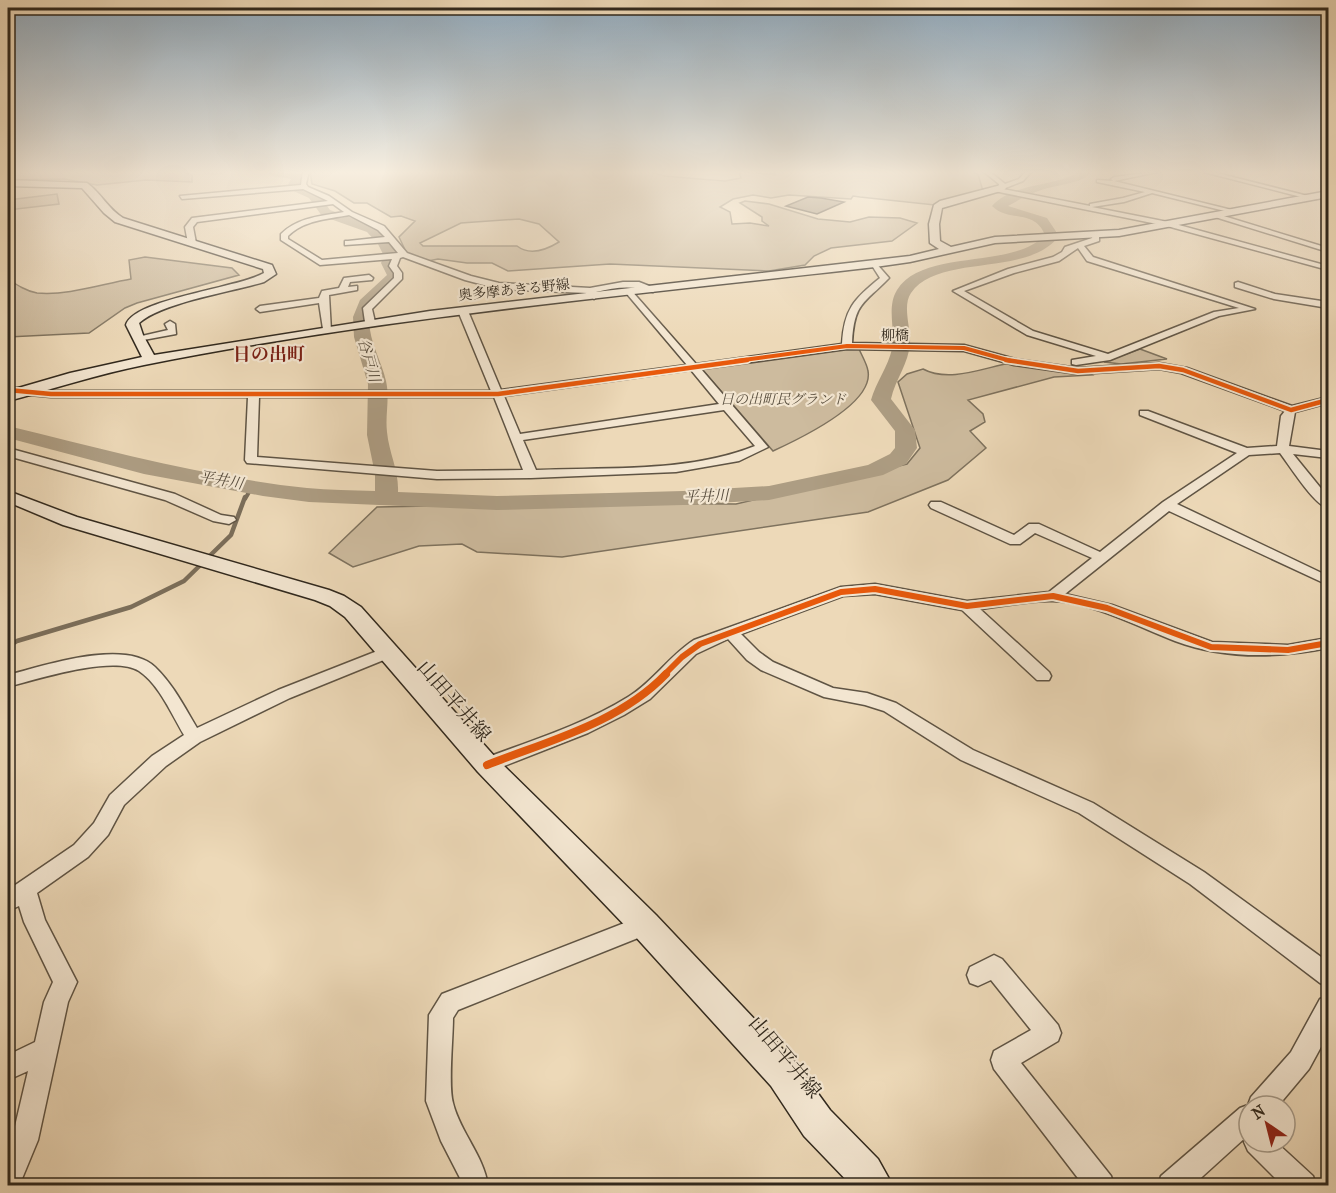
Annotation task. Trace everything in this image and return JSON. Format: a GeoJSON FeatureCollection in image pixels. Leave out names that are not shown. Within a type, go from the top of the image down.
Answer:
{"type":"FeatureCollection","features":[{"type":"Feature","properties":{"kind":"main road"},"geometry":{"type":"LineString","coordinates":[[140,227],[263,265],[268,267],[270,274],[250,284],[166,305],[144,314],[133,322],[132,328],[150,359]]}},
{"type":"Feature","properties":{"kind":"main road"},"geometry":{"type":"LineString","coordinates":[[934,227],[935,243],[950,250]]}},
{"type":"Feature","properties":{"kind":"main road"},"geometry":{"type":"LineString","coordinates":[[1096,236],[1152,227]]}},
{"type":"Feature","properties":{"kind":"main road","name":"奥多摩あきる野線"},"geometry":{"type":"LineString","coordinates":[[12,393],[150,359],[370,322],[592,294],[653,290],[876,264],[994,240],[1096,236]]}},
{"type":"Feature","properties":{"kind":"main road","name":"山田平井線"},"geometry":{"type":"LineString","coordinates":[[8,496],[70,521],[337,601],[362,620],[487,765],[645,925],[783,1074],[817,1123],[874,1185]]}},
{"type":"Feature","properties":{"kind":"street"},"geometry":{"type":"LineString","coordinates":[[189,227],[192,243]]}},
{"type":"Feature","properties":{"kind":"street"},"geometry":{"type":"LineString","coordinates":[[295,227],[288,230],[284,236],[285,240],[320,263],[401,255],[499,286],[592,294],[635,284],[648,285],[653,290]]}},
{"type":"Feature","properties":{"kind":"street"},"geometry":{"type":"LineString","coordinates":[[378,227],[401,255]]}},
{"type":"Feature","properties":{"kind":"street"},"geometry":{"type":"LineString","coordinates":[[1178,227],[1329,268]]}},
{"type":"Feature","properties":{"kind":"street"},"geometry":{"type":"LineString","coordinates":[[1252,227],[1329,250]]}},
{"type":"Feature","properties":{"kind":"street"},"geometry":{"type":"LineString","coordinates":[[1096,236],[1096,239],[1068,249],[1065,254],[1056,259],[1011,271],[957,291],[1030,333],[1109,357]]}},
{"type":"Feature","properties":{"kind":"street"},"geometry":{"type":"LineString","coordinates":[[348,243],[359,239],[389,239]]}},
{"type":"Feature","properties":{"kind":"street"},"geometry":{"type":"LineString","coordinates":[[1044,366],[1052,361],[1084,363],[1109,357],[1217,314],[1251,309],[1090,259],[1079,245]]}},
{"type":"Feature","properties":{"kind":"street"},"geometry":{"type":"LineString","coordinates":[[370,322],[367,308],[398,279],[398,273],[393,266],[401,255]]}},
{"type":"Feature","properties":{"kind":"street"},"geometry":{"type":"LineString","coordinates":[[852,346],[847,321],[852,310],[858,301],[885,278],[876,264]]}},
{"type":"Feature","properties":{"kind":"street"},"geometry":{"type":"LineString","coordinates":[[342,290],[347,280],[369,278]]}},
{"type":"Feature","properties":{"kind":"street"},"geometry":{"type":"LineString","coordinates":[[1238,285],[1274,296],[1329,305]]}},
{"type":"Feature","properties":{"kind":"street"},"geometry":{"type":"LineString","coordinates":[[328,329],[323,300],[325,293],[354,288]]}},
{"type":"Feature","properties":{"kind":"street"},"geometry":{"type":"LineString","coordinates":[[254,394],[251,460],[438,475],[531,474],[676,468],[735,458],[762,447],[630,292]]}},
{"type":"Feature","properties":{"kind":"street"},"geometry":{"type":"LineString","coordinates":[[260,309],[323,300]]}},
{"type":"Feature","properties":{"kind":"street"},"geometry":{"type":"LineString","coordinates":[[463,311],[531,474]]}},
{"type":"Feature","properties":{"kind":"street"},"geometry":{"type":"LineString","coordinates":[[138,338],[172,332],[170,324]]}},
{"type":"Feature","properties":{"kind":"street","name":"柳橋"},"geometry":{"type":"LineString","coordinates":[[12,393],[498,394],[852,346],[972,349],[1014,362],[1044,366]]}},
{"type":"Feature","properties":{"kind":"street"},"geometry":{"type":"LineString","coordinates":[[1044,366],[1093,371],[1159,366],[1178,368],[1291,410],[1329,400]]}},
{"type":"Feature","properties":{"kind":"street"},"geometry":{"type":"LineString","coordinates":[[516,438],[727,406]]}},
{"type":"Feature","properties":{"kind":"street"},"geometry":{"type":"LineString","coordinates":[[1291,410],[1287,416],[1284,449],[1312,487],[1329,504]]}},
{"type":"Feature","properties":{"kind":"street"},"geometry":{"type":"LineString","coordinates":[[1144,413],[1246,452],[1284,449],[1329,454]]}},
{"type":"Feature","properties":{"kind":"street"},"geometry":{"type":"LineString","coordinates":[[8,452],[170,497],[226,519]]}},
{"type":"Feature","properties":{"kind":"street"},"geometry":{"type":"LineString","coordinates":[[1053,596],[1168,505],[1246,452]]}},
{"type":"Feature","properties":{"kind":"street"},"geometry":{"type":"LineString","coordinates":[[936,505],[1015,541],[1034,527],[1100,557]]}},
{"type":"Feature","properties":{"kind":"street"},"geometry":{"type":"LineString","coordinates":[[1168,505],[1329,581]]}},
{"type":"Feature","properties":{"kind":"street"},"geometry":{"type":"LineString","coordinates":[[487,765],[604,717],[635,701],[650,690],[689,650],[730,632],[841,592],[864,590],[907,594],[967,606],[1053,596],[1107,608],[1211,647],[1288,650],[1329,643]]}},
{"type":"Feature","properties":{"kind":"street"},"geometry":{"type":"LineString","coordinates":[[967,606],[1043,676]]}},
{"type":"Feature","properties":{"kind":"street"},"geometry":{"type":"LineString","coordinates":[[730,632],[753,656],[767,666],[830,693],[867,699],[890,707],[967,755],[1086,808],[1197,878],[1329,975]]}},
{"type":"Feature","properties":{"kind":"street"},"geometry":{"type":"LineString","coordinates":[[8,1179],[25,1140],[56,1002],[65,981],[35,922],[16,896],[81,851],[101,829],[117,800],[159,761],[194,737],[285,694],[390,651]]}},
{"type":"Feature","properties":{"kind":"street"},"geometry":{"type":"LineString","coordinates":[[8,680],[118,659],[144,667],[156,679],[194,737]]}},
{"type":"Feature","properties":{"kind":"street"},"geometry":{"type":"LineString","coordinates":[[474,1185],[473,1176],[450,1132],[439,1101],[441,1015],[450,1002],[645,925]]}},
{"type":"Feature","properties":{"kind":"street"},"geometry":{"type":"LineString","coordinates":[[978,975],[994,966],[1049,1033],[1003,1060],[1101,1185]]}},
{"type":"Feature","properties":{"kind":"street"},"geometry":{"type":"LineString","coordinates":[[1273,1094],[1284,1084],[1317,1037],[1329,1006]]}},
{"type":"Feature","properties":{"kind":"street"},"geometry":{"type":"LineString","coordinates":[[8,1068],[46,1049]]}},
{"type":"Feature","properties":{"kind":"street"},"geometry":{"type":"LineString","coordinates":[[1171,1185],[1237,1138]]}},
{"type":"Feature","properties":{"kind":"street"},"geometry":{"type":"LineString","coordinates":[[1273,1154],[1303,1185]]}},
{"type":"Feature","properties":{"kind":"green space"},"geometry":{"type":"Polygon","coordinates":[[[409,227],[453,227],[420,243],[423,246],[517,246],[533,251],[559,242],[542,227],[912,227],[892,241],[831,248],[814,256],[805,265],[769,271],[610,264],[508,271],[492,263],[467,263],[438,259],[428,261],[407,254],[399,237],[409,227]]]}},
{"type":"Feature","properties":{"kind":"green space"},"geometry":{"type":"Polygon","coordinates":[[[145,257],[232,268],[239,275],[137,303],[125,308],[89,333],[8,337],[8,279],[37,293],[72,291],[131,279],[129,260],[145,257]]]}},
{"type":"Feature","properties":{"kind":"green space","name":"日の出町民グランド"},"geometry":{"type":"Polygon","coordinates":[[[859,349],[868,371],[867,383],[859,396],[847,408],[815,430],[773,451],[701,368],[826,350],[859,349]]]}},
{"type":"Feature","properties":{"kind":"green space"},"geometry":{"type":"Polygon","coordinates":[[[1140,349],[1167,359],[1121,364],[1104,362],[1140,349]]]}},
{"type":"Feature","properties":{"kind":"green space"},"geometry":{"type":"Polygon","coordinates":[[[1010,363],[1080,368],[1092,375],[1054,377],[968,400],[983,414],[985,422],[970,431],[986,448],[948,480],[868,512],[562,557],[477,552],[462,544],[419,546],[353,567],[329,553],[377,507],[589,503],[736,504],[907,464],[920,448],[898,382],[907,374],[923,369],[933,373],[955,375],[1010,363]]]}},
{"type":"Feature","properties":{"kind":"waterway","name":"谷戸川"},"geometry":{"type":"LineString","coordinates":[[366,227],[379,236],[385,244],[391,256],[388,263],[394,275],[365,303],[361,317],[362,337],[377,384],[378,444],[386,474],[385,498]]}},
{"type":"Feature","properties":{"kind":"waterway","name":"平井川"},"geometry":{"type":"LineString","coordinates":[[385,498],[497,503],[683,498],[769,493],[875,470],[898,459],[906,448],[905,430],[881,400],[901,349],[900,303],[905,290],[918,279],[936,271],[1027,253],[1043,246],[1052,236],[1048,227]]}},
{"type":"Feature","properties":{"kind":"waterway","name":"平井川"},"geometry":{"type":"LineString","coordinates":[[8,432],[144,467],[263,489],[309,495],[385,498]]}},
{"type":"Feature","properties":{"kind":"waterway"},"geometry":{"type":"LineString","coordinates":[[245,499],[252,487]]}},
{"type":"Feature","properties":{"kind":"waterway"},"geometry":{"type":"LineString","coordinates":[[8,647],[17,641],[131,607],[184,581],[231,535],[245,497]]}},
{"type":"Feature","properties":{"kind":"cycle path"},"geometry":{"type":"LineString","coordinates":[[8,390],[51,394],[498,394],[847,346],[964,348],[1014,362],[1078,371],[1159,366],[1183,370],[1291,410],[1328,400]]}},
{"type":"Feature","properties":{"kind":"cycle path"},"geometry":{"type":"LineString","coordinates":[[487,765],[618,711],[644,695],[682,657],[700,644],[841,592],[875,589],[967,606],[1053,596],[1107,608],[1211,647],[1288,650],[1328,643]]}},
{"type":"Feature","properties":{"kind":"district","name":"日の出町"},"geometry":{"type":"Point","coordinates":[269,354]}}]}
